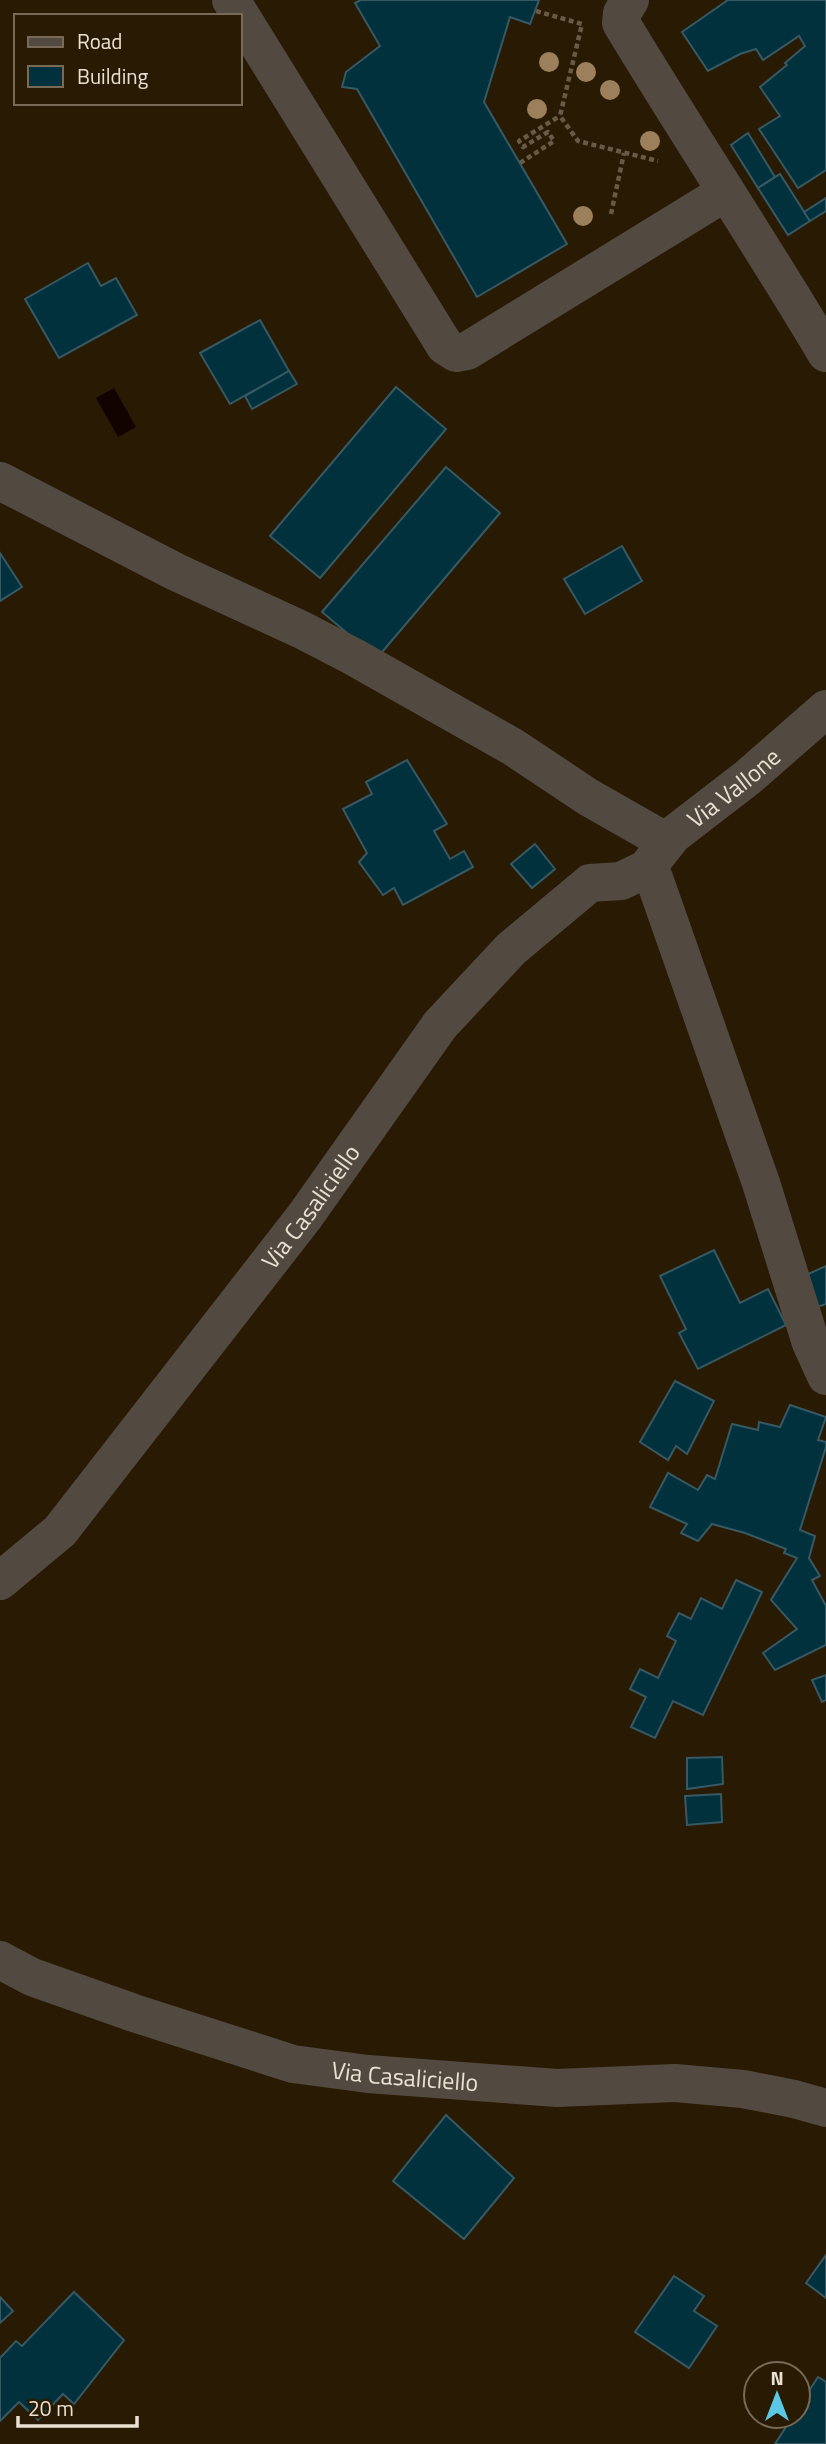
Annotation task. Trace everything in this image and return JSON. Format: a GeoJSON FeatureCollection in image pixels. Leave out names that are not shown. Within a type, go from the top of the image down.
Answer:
{"type":"FeatureCollection","features":[{"type":"Feature","properties":{"kind":"street"},"geometry":{"type":"LineString","coordinates":[[630,0],[622,13],[621,23],[826,354]]}},
{"type":"Feature","properties":{"kind":"street"},"geometry":{"type":"LineString","coordinates":[[242,18],[445,346],[456,353],[467,351],[600,270],[720,182]]}},
{"type":"Feature","properties":{"kind":"street"},"geometry":{"type":"LineString","coordinates":[[0,481],[176,572],[355,657],[513,747],[588,797],[657,856],[654,878],[761,1183],[811,1343],[826,1376]]}},
{"type":"Feature","properties":{"kind":"street","name":"Via Vallone"},"geometry":{"type":"LineString","coordinates":[[657,856],[673,835],[747,778],[826,709]]}},
{"type":"Feature","properties":{"kind":"street","name":"Via Casaliciello"},"geometry":{"type":"LineString","coordinates":[[0,1581],[60,1531],[305,1216],[440,1026],[511,949],[590,883],[621,881],[657,856]]}},
{"type":"Feature","properties":{"kind":"street","name":"Via Casaliciello"},"geometry":{"type":"LineString","coordinates":[[0,1960],[32,1977],[293,2064],[368,2074],[557,2088],[676,2082],[743,2089],[826,2108]]}},
{"type":"Feature","properties":{"kind":"path"},"geometry":{"type":"LineString","coordinates":[[520,163],[554,141],[548,132],[523,147],[519,141],[560,116],[582,24],[536,10]]}},
{"type":"Feature","properties":{"kind":"path"},"geometry":{"type":"LineString","coordinates":[[560,116],[578,141],[720,182]]}},
{"type":"Feature","properties":{"kind":"path"},"geometry":{"type":"LineString","coordinates":[[600,270],[624,153]]}},
{"type":"Feature","properties":{"kind":"shaded area"},"geometry":{"type":"Polygon","coordinates":[[[114,388],[136,427],[118,437],[96,398],[114,388]]]}},
{"type":"Feature","properties":{"kind":"building"},"geometry":{"type":"Polygon","coordinates":[[[361,0],[539,0],[530,24],[510,17],[484,102],[567,244],[477,297],[357,89],[342,87],[346,72],[380,46],[355,3],[361,0]]]}},
{"type":"Feature","properties":{"kind":"building"},"geometry":{"type":"Polygon","coordinates":[[[728,0],[826,0],[826,170],[798,188],[759,129],[780,116],[760,87],[805,46],[799,36],[763,60],[756,49],[740,54],[708,71],[682,32],[728,0]]]}},
{"type":"Feature","properties":{"kind":"building"},"geometry":{"type":"Polygon","coordinates":[[[748,133],[775,177],[758,188],[731,145],[748,133]]]}},
{"type":"Feature","properties":{"kind":"building"},"geometry":{"type":"Polygon","coordinates":[[[780,174],[810,221],[788,235],[758,188],[780,174]]]}},
{"type":"Feature","properties":{"kind":"building"},"geometry":{"type":"Polygon","coordinates":[[[826,198],[826,211],[810,221],[804,212],[826,198]]]}},
{"type":"Feature","properties":{"kind":"building"},"geometry":{"type":"Polygon","coordinates":[[[88,263],[101,286],[116,278],[137,315],[59,358],[25,299],[88,263]]]}},
{"type":"Feature","properties":{"kind":"building"},"geometry":{"type":"Polygon","coordinates":[[[260,320],[289,371],[230,404],[200,353],[260,320]]]}},
{"type":"Feature","properties":{"kind":"building"},"geometry":{"type":"Polygon","coordinates":[[[289,371],[297,384],[252,409],[245,396],[289,371]]]}},
{"type":"Feature","properties":{"kind":"building"},"geometry":{"type":"Polygon","coordinates":[[[396,387],[446,429],[320,578],[270,536],[396,387]]]}},
{"type":"Feature","properties":{"kind":"building"},"geometry":{"type":"Polygon","coordinates":[[[446,467],[500,513],[377,658],[322,612],[446,467]]]}},
{"type":"Feature","properties":{"kind":"building"},"geometry":{"type":"Polygon","coordinates":[[[622,546],[642,581],[585,614],[564,579],[622,546]]]}},
{"type":"Feature","properties":{"kind":"building"},"geometry":{"type":"Polygon","coordinates":[[[0,553],[22,587],[0,601],[0,553]]]}},
{"type":"Feature","properties":{"kind":"building"},"geometry":{"type":"Polygon","coordinates":[[[407,760],[447,824],[434,831],[450,859],[464,851],[473,867],[403,905],[394,888],[383,895],[359,862],[367,853],[343,809],[372,794],[366,782],[407,760]]]}},
{"type":"Feature","properties":{"kind":"building"},"geometry":{"type":"Polygon","coordinates":[[[535,844],[555,869],[532,888],[511,864],[535,844]]]}},
{"type":"Feature","properties":{"kind":"building"},"geometry":{"type":"Polygon","coordinates":[[[714,1250],[740,1303],[768,1289],[786,1325],[698,1369],[679,1333],[686,1329],[660,1276],[714,1250]]]}},
{"type":"Feature","properties":{"kind":"building"},"geometry":{"type":"Polygon","coordinates":[[[826,1266],[826,1304],[809,1310],[795,1280],[826,1266]]]}},
{"type":"Feature","properties":{"kind":"building"},"geometry":{"type":"Polygon","coordinates":[[[675,1381],[714,1401],[687,1454],[676,1446],[668,1460],[640,1442],[675,1381]]]}},
{"type":"Feature","properties":{"kind":"building"},"geometry":{"type":"Polygon","coordinates":[[[790,1405],[826,1417],[818,1440],[826,1442],[826,1447],[800,1530],[815,1536],[809,1558],[820,1576],[812,1580],[826,1606],[826,1645],[775,1670],[763,1653],[797,1629],[771,1600],[797,1558],[784,1553],[786,1549],[712,1524],[698,1541],[681,1533],[687,1524],[650,1507],[668,1473],[698,1490],[707,1475],[715,1479],[732,1424],[758,1430],[759,1422],[780,1427],[790,1405]]]}},
{"type":"Feature","properties":{"kind":"building"},"geometry":{"type":"Polygon","coordinates":[[[736,1580],[762,1592],[703,1715],[673,1701],[655,1738],[631,1727],[646,1697],[630,1689],[640,1669],[658,1678],[676,1641],[667,1636],[679,1613],[691,1619],[701,1598],[722,1609],[736,1580]]]}},
{"type":"Feature","properties":{"kind":"building"},"geometry":{"type":"Polygon","coordinates":[[[826,1675],[826,1700],[822,1702],[812,1680],[826,1675]]]}},
{"type":"Feature","properties":{"kind":"building"},"geometry":{"type":"Polygon","coordinates":[[[722,1757],[723,1784],[687,1789],[687,1758],[722,1757]]]}},
{"type":"Feature","properties":{"kind":"building"},"geometry":{"type":"Polygon","coordinates":[[[721,1794],[722,1822],[687,1825],[685,1796],[721,1794]]]}},
{"type":"Feature","properties":{"kind":"building"},"geometry":{"type":"Polygon","coordinates":[[[446,2115],[514,2178],[464,2239],[393,2181],[446,2115]]]}},
{"type":"Feature","properties":{"kind":"building"},"geometry":{"type":"Polygon","coordinates":[[[826,2255],[826,2298],[806,2283],[826,2255]]]}},
{"type":"Feature","properties":{"kind":"building"},"geometry":{"type":"Polygon","coordinates":[[[674,2276],[704,2296],[694,2311],[717,2326],[689,2368],[635,2332],[674,2276]]]}},
{"type":"Feature","properties":{"kind":"building"},"geometry":{"type":"Polygon","coordinates":[[[74,2292],[124,2340],[74,2404],[63,2394],[38,2420],[19,2402],[0,2421],[0,2358],[16,2341],[22,2346],[74,2292]]]}},
{"type":"Feature","properties":{"kind":"building"},"geometry":{"type":"Polygon","coordinates":[[[0,2297],[13,2311],[0,2323],[0,2297]]]}},
{"type":"Feature","properties":{"kind":"building"},"geometry":{"type":"Polygon","coordinates":[[[818,2377],[826,2382],[826,2444],[775,2444],[784,2430],[812,2430],[812,2386],[818,2377]]]}}]}
